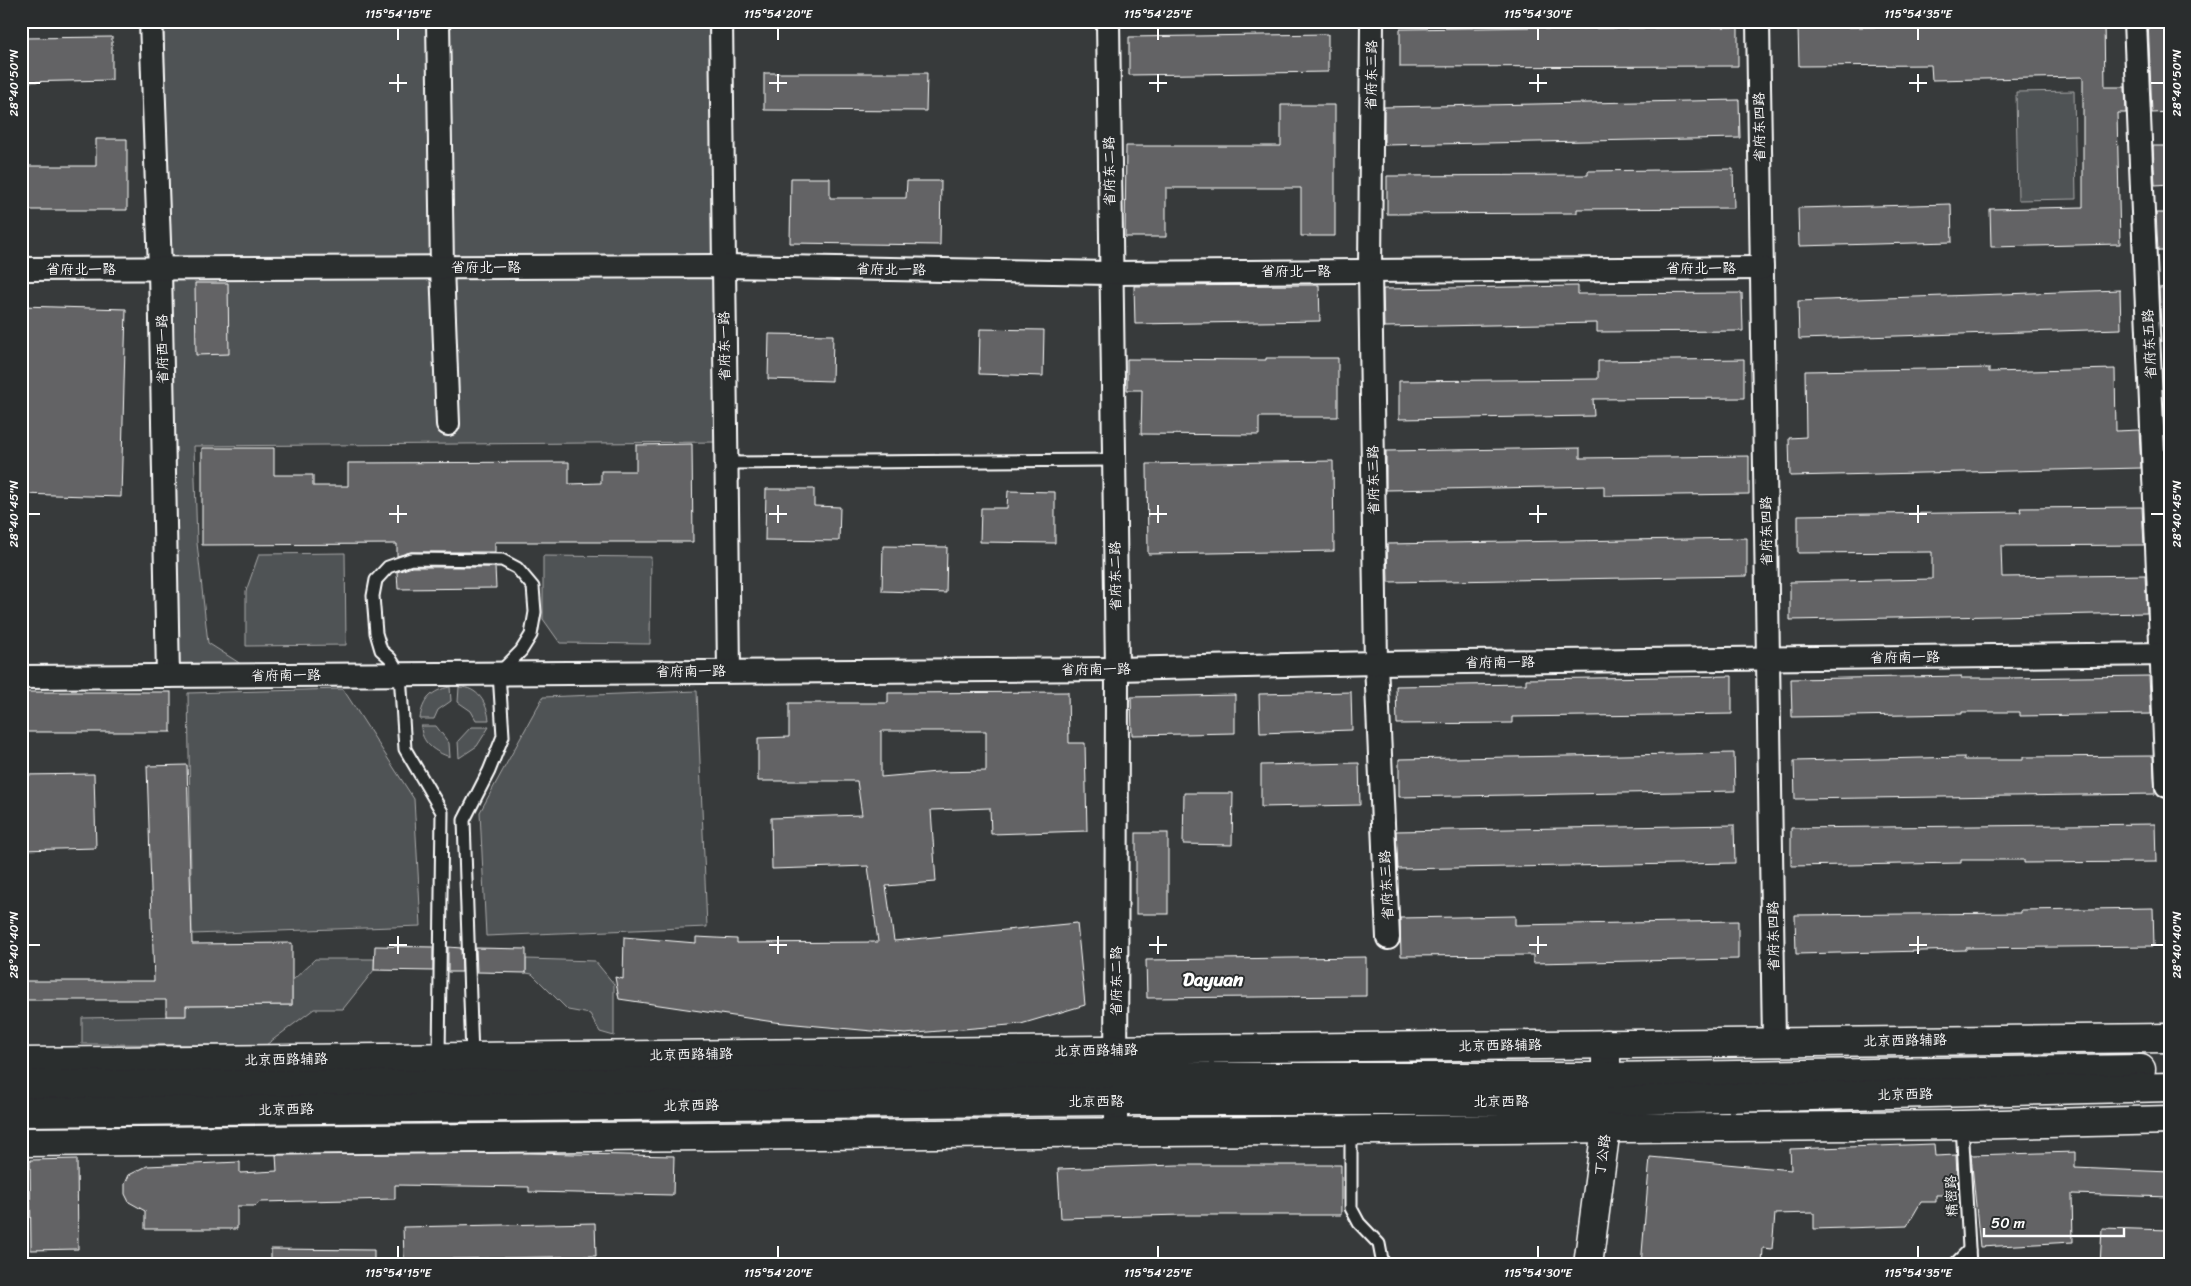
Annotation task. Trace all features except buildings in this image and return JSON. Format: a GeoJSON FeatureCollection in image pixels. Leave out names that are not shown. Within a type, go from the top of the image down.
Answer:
{"type":"FeatureCollection","features":[{"type":"Feature","properties":{"kind":"main road","name":"北京西路辅路"},"geometry":{"type":"LineString","coordinates":[[472,1070],[1116,1050],[2170,1038]]}},
{"type":"Feature","properties":{"kind":"main road","name":"丁公路"},"geometry":{"type":"LineString","coordinates":[[1588,1265],[1606,1128],[1606,1044]]}},
{"type":"Feature","properties":{"kind":"main road","name":"北京西路辅路"},"geometry":{"type":"LineString","coordinates":[[21,1062],[439,1070]]}},
{"type":"Feature","properties":{"kind":"main road","name":"北京西路"},"geometry":{"type":"LineString","coordinates":[[1606,1089],[2170,1069]]}},
{"type":"Feature","properties":{"kind":"main road","name":"北京西路"},"geometry":{"type":"LineString","coordinates":[[21,1085],[472,1070],[1116,1089]]}},
{"type":"Feature","properties":{"kind":"main road","name":"北京西路"},"geometry":{"type":"LineString","coordinates":[[21,1112],[1116,1089],[2170,1087]]}},
{"type":"Feature","properties":{"kind":"main road"},"geometry":{"type":"LineString","coordinates":[[21,1142],[1962,1125],[2170,1120]]}},
{"type":"Feature","properties":{"kind":"street","name":"省府西一路"},"geometry":{"type":"LineString","coordinates":[[152,21],[160,269],[168,676]]}},
{"type":"Feature","properties":{"kind":"street"},"geometry":{"type":"LineString","coordinates":[[438,21],[442,267],[448,424]]}},
{"type":"Feature","properties":{"kind":"street","name":"省府东一路"},"geometry":{"type":"LineString","coordinates":[[721,21],[729,671]]}},
{"type":"Feature","properties":{"kind":"street","name":"省府东二路"},"geometry":{"type":"LineString","coordinates":[[1108,21],[1117,669],[1116,1131]]}},
{"type":"Feature","properties":{"kind":"street","name":"省府东三路"},"geometry":{"type":"LineString","coordinates":[[1372,21],[1370,270],[1376,664],[1388,938]]}},
{"type":"Feature","properties":{"kind":"street","name":"省府东四路"},"geometry":{"type":"LineString","coordinates":[[1758,21],[1774,1042]]}},
{"type":"Feature","properties":{"kind":"street","name":"省府东五路"},"geometry":{"type":"LineString","coordinates":[[2135,21],[2166,654],[2167,786]]}},
{"type":"Feature","properties":{"kind":"street","name":"省府北一路"},"geometry":{"type":"LineString","coordinates":[[21,269],[723,266],[1110,272],[1762,268]]}},
{"type":"Feature","properties":{"kind":"street","name":"省府南一路"},"geometry":{"type":"LineString","coordinates":[[21,677],[1117,669],[2166,654]]}},
{"type":"Feature","properties":{"kind":"lane"},"geometry":{"type":"LineString","coordinates":[[726,463],[1114,460]]}},
{"type":"Feature","properties":{"kind":"lane"},"geometry":{"type":"LineString","coordinates":[[439,1070],[442,812],[405,749],[400,674],[390,658],[381,650],[376,633],[373,596],[376,580],[388,567],[411,559],[502,560],[517,568],[533,587],[535,612],[530,635],[521,651],[499,673],[504,736],[489,772],[464,820],[472,1070]]}},
{"type":"Feature","properties":{"kind":"lane","name":"精密路"},"geometry":{"type":"LineString","coordinates":[[1962,1125],[1970,1265]]}},
{"type":"Feature","properties":{"kind":"lane"},"geometry":{"type":"LineString","coordinates":[[1352,1130],[1352,1208],[1358,1223],[1379,1244],[1383,1265]]}},
{"type":"Feature","properties":{"kind":"lane"},"geometry":{"type":"LineString","coordinates":[[1954,1265],[1969,1250]]}},
{"type":"Feature","properties":{"kind":"shaded area"},"geometry":{"type":"Polygon","coordinates":[[[164,21],[715,21],[722,442],[194,446],[197,543],[208,643],[255,673],[173,672],[164,21]]]}},
{"type":"Feature","properties":{"kind":"shaded area"},"geometry":{"type":"Polygon","coordinates":[[[2074,91],[2076,199],[2018,200],[2016,92],[2074,91]]]}},
{"type":"Feature","properties":{"kind":"shaded area"},"geometry":{"type":"Polygon","coordinates":[[[345,553],[346,645],[246,646],[246,591],[259,554],[345,553]]]}},
{"type":"Feature","properties":{"kind":"shaded area"},"geometry":{"type":"Polygon","coordinates":[[[543,556],[651,557],[650,644],[560,643],[543,619],[543,556]]]}},
{"type":"Feature","properties":{"kind":"shaded area"},"geometry":{"type":"Polygon","coordinates":[[[450,687],[451,701],[438,710],[434,719],[420,719],[423,706],[429,697],[433,693],[450,687]]]}},
{"type":"Feature","properties":{"kind":"shaded area"},"geometry":{"type":"Polygon","coordinates":[[[459,687],[471,690],[480,697],[484,702],[489,720],[476,720],[471,711],[458,702],[459,687]]]}},
{"type":"Feature","properties":{"kind":"shaded area"},"geometry":{"type":"Polygon","coordinates":[[[343,689],[414,799],[421,926],[192,934],[188,693],[343,689]]]}},
{"type":"Feature","properties":{"kind":"shaded area"},"geometry":{"type":"Polygon","coordinates":[[[697,691],[707,927],[486,936],[480,812],[543,697],[697,691]]]}},
{"type":"Feature","properties":{"kind":"shaded area"},"geometry":{"type":"Polygon","coordinates":[[[421,726],[436,726],[449,743],[450,757],[439,752],[426,742],[421,726]]]}},
{"type":"Feature","properties":{"kind":"shaded area"},"geometry":{"type":"Polygon","coordinates":[[[471,727],[489,727],[477,746],[459,758],[458,741],[471,727]]]}},
{"type":"Feature","properties":{"kind":"shaded area"},"geometry":{"type":"Polygon","coordinates":[[[315,959],[374,959],[374,970],[343,1009],[314,1009],[266,1045],[82,1044],[82,1018],[185,1016],[186,1006],[292,1005],[292,981],[315,959]]]}},
{"type":"Feature","properties":{"kind":"shaded area"},"geometry":{"type":"Polygon","coordinates":[[[526,959],[595,961],[614,984],[614,1036],[600,1032],[590,1014],[568,1010],[532,974],[526,973],[526,959]]]}},
{"type":"Feature","properties":{"kind":"district","name":"Dayuan"},"geometry":{"type":"Point","coordinates":[1213,979]}}]}
